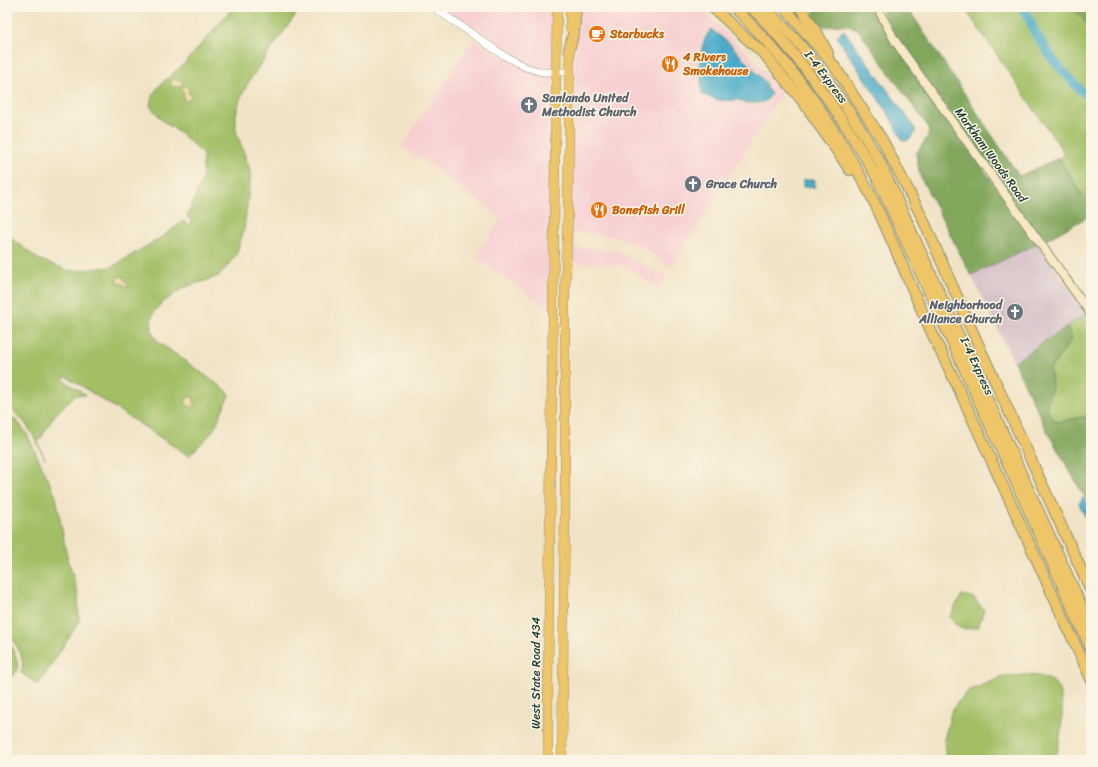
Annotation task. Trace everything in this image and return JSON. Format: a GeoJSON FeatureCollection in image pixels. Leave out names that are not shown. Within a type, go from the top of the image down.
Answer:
{"type":"FeatureCollection","features":[{"type":"Feature","properties":{"kind":"highway"},"geometry":{"type":"LineString","coordinates":[[569,50],[574,31],[576,7]]}},
{"type":"Feature","properties":{"kind":"highway"},"geometry":{"type":"LineString","coordinates":[[712,7],[765,55],[804,103],[856,178],[869,193]]}},
{"type":"Feature","properties":{"kind":"highway"},"geometry":{"type":"LineString","coordinates":[[733,7],[772,47],[813,99],[837,135],[869,193],[937,345],[960,392],[1091,679]]}},
{"type":"Feature","properties":{"kind":"highway","name":"I-4 Express"},"geometry":{"type":"LineString","coordinates":[[751,7],[771,27],[801,63],[855,139],[877,178],[1091,649]]}},
{"type":"Feature","properties":{"kind":"highway","name":"I-4 Express"},"geometry":{"type":"LineString","coordinates":[[765,7],[806,51],[861,128],[880,162],[1091,626]]}},
{"type":"Feature","properties":{"kind":"highway"},"geometry":{"type":"LineString","coordinates":[[784,7],[835,67]]}},
{"type":"Feature","properties":{"kind":"highway"},"geometry":{"type":"LineString","coordinates":[[800,7],[820,38],[835,67],[884,142],[922,217],[978,344],[1091,591]]}},
{"type":"Feature","properties":{"kind":"main road"},"geometry":{"type":"LineString","coordinates":[[562,760],[565,511],[565,296],[570,7]]}},
{"type":"Feature","properties":{"kind":"main road","name":"Markham Woods Road"},"geometry":{"type":"LineString","coordinates":[[876,7],[895,41],[1091,314]]}},
{"type":"Feature","properties":{"kind":"main road"},"geometry":{"type":"LineString","coordinates":[[557,10],[554,175],[559,191],[560,232],[563,237],[566,238]]}},
{"type":"Feature","properties":{"kind":"main road","name":"West State Road 434"},"geometry":{"type":"LineString","coordinates":[[548,760],[554,175]]}},
{"type":"Feature","properties":{"kind":"main road"},"geometry":{"type":"LineString","coordinates":[[554,236],[560,248],[562,279],[565,296]]}},
{"type":"Feature","properties":{"kind":"main road"},"geometry":{"type":"LineString","coordinates":[[551,459],[556,471],[556,507],[558,510],[565,511]]}},
{"type":"Feature","properties":{"kind":"street"},"geometry":{"type":"LineString","coordinates":[[432,7],[513,61],[533,70],[542,72],[569,72]]}},
{"type":"Feature","properties":{"kind":"shaded area"},"geometry":{"type":"Polygon","coordinates":[[[437,7],[554,7],[554,69],[534,67],[514,59],[437,7]]]}},
{"type":"Feature","properties":{"kind":"shaded area"},"geometry":{"type":"Polygon","coordinates":[[[579,7],[698,7],[753,59],[782,92],[670,268],[662,259],[645,248],[621,238],[578,232],[570,235],[574,44],[579,7]],[[711,27],[704,34],[698,58],[701,95],[709,100],[731,103],[740,102],[743,105],[750,104],[757,106],[765,104],[769,101],[773,93],[768,87],[768,83],[730,43],[711,27]]]}},
{"type":"Feature","properties":{"kind":"shaded area"},"geometry":{"type":"Polygon","coordinates":[[[474,39],[501,57],[554,75],[550,176],[550,309],[476,258],[501,217],[432,166],[401,147],[474,39]]]}},
{"type":"Feature","properties":{"kind":"shaded area"},"geometry":{"type":"Polygon","coordinates":[[[570,243],[579,248],[611,250],[622,254],[655,272],[667,275],[659,288],[623,265],[570,262],[570,243]]]}},
{"type":"Feature","properties":{"kind":"shaded area"},"geometry":{"type":"Polygon","coordinates":[[[1037,244],[1088,313],[1014,362],[971,275],[1037,244]]]}},
{"type":"Feature","properties":{"kind":"green space"},"geometry":{"type":"Polygon","coordinates":[[[235,7],[301,7],[249,81],[240,99],[236,114],[236,131],[251,173],[244,229],[236,255],[219,276],[183,288],[162,303],[154,312],[151,320],[152,332],[157,341],[227,391],[229,395],[215,427],[208,437],[189,456],[66,376],[63,380],[86,395],[75,395],[54,416],[38,443],[45,459],[34,436],[25,423],[7,407],[7,235],[38,259],[70,271],[112,267],[165,235],[183,221],[190,225],[192,221],[187,217],[203,177],[203,154],[183,135],[163,121],[150,106],[152,96],[160,85],[185,63],[235,7]]]}},
{"type":"Feature","properties":{"kind":"green space"},"geometry":{"type":"Polygon","coordinates":[[[818,7],[873,7],[893,42],[1037,244],[971,275],[920,176],[916,154],[928,136],[929,128],[859,31],[848,25],[824,26],[820,24],[812,15],[818,7]]]}},
{"type":"Feature","properties":{"kind":"green space"},"geometry":{"type":"Polygon","coordinates":[[[880,7],[907,7],[1019,176],[1059,158],[1080,193],[1091,199],[1091,215],[1042,242],[897,39],[880,7]]]}},
{"type":"Feature","properties":{"kind":"green space"},"geometry":{"type":"Polygon","coordinates":[[[964,7],[1073,7],[1091,28],[1091,199],[1081,193],[1059,158],[1065,154],[964,7]]]}},
{"type":"Feature","properties":{"kind":"green space"},"geometry":{"type":"Polygon","coordinates":[[[1073,7],[1083,7],[1082,9],[1091,16],[1091,28],[1073,7]]]}},
{"type":"Feature","properties":{"kind":"green space"},"geometry":{"type":"Polygon","coordinates":[[[1088,313],[1091,319],[1091,417],[1082,417],[1056,422],[1046,409],[1052,385],[1050,369],[1072,339],[1067,327],[1088,313]]]}},
{"type":"Feature","properties":{"kind":"green space"},"geometry":{"type":"Polygon","coordinates":[[[1067,327],[1072,339],[1050,369],[1052,385],[1046,409],[1056,422],[1082,417],[1091,417],[1091,503],[1083,494],[1048,433],[1014,362],[1067,327]]]}},
{"type":"Feature","properties":{"kind":"green space"},"geometry":{"type":"Polygon","coordinates":[[[7,413],[17,421],[27,434],[56,497],[66,552],[78,594],[79,622],[38,685],[21,673],[23,662],[22,657],[14,642],[7,634],[7,413]]]}},
{"type":"Feature","properties":{"kind":"green space"},"geometry":{"type":"Polygon","coordinates":[[[962,595],[974,598],[984,610],[978,627],[965,629],[958,627],[950,617],[962,595]]]}},
{"type":"Feature","properties":{"kind":"green space"},"geometry":{"type":"Polygon","coordinates":[[[7,641],[14,652],[18,664],[16,672],[7,682],[7,641]]]}},
{"type":"Feature","properties":{"kind":"green space"},"geometry":{"type":"Polygon","coordinates":[[[1030,675],[1044,677],[1051,680],[1057,686],[1060,695],[1062,718],[1055,760],[973,760],[969,757],[959,759],[955,757],[953,760],[946,760],[944,740],[951,713],[954,707],[968,691],[1005,676],[1030,675]]]}},
{"type":"Feature","properties":{"kind":"sand"},"geometry":{"type":"Polygon","coordinates":[[[174,79],[183,81],[181,86],[171,86],[171,82],[174,79]]]}},
{"type":"Feature","properties":{"kind":"sand"},"geometry":{"type":"Polygon","coordinates":[[[185,86],[188,87],[191,97],[186,102],[184,99],[184,93],[181,90],[185,86]]]}},
{"type":"Feature","properties":{"kind":"sand"},"geometry":{"type":"Polygon","coordinates":[[[122,276],[128,287],[117,281],[117,278],[122,276]]]}},
{"type":"Feature","properties":{"kind":"sand"},"geometry":{"type":"Polygon","coordinates":[[[189,397],[194,398],[194,405],[192,408],[185,403],[189,397]]]}},
{"type":"Feature","properties":{"kind":"water"},"geometry":{"type":"Polygon","coordinates":[[[711,29],[729,43],[766,83],[766,87],[771,94],[767,100],[759,103],[744,103],[740,100],[715,99],[702,94],[700,69],[701,52],[706,36],[711,29]]]}},
{"type":"Feature","properties":{"kind":"water"},"geometry":{"type":"Polygon","coordinates":[[[844,30],[916,131],[911,138],[906,141],[902,140],[889,115],[838,39],[838,35],[844,30]]]}},
{"type":"Feature","properties":{"kind":"water"},"geometry":{"type":"Polygon","coordinates":[[[803,180],[815,180],[815,187],[803,187],[803,180]]]}},
{"type":"Feature","properties":{"kind":"water"},"geometry":{"type":"Polygon","coordinates":[[[1083,497],[1091,507],[1091,528],[1079,504],[1083,497]]]}},
{"type":"Feature","properties":{"kind":"waterway"},"geometry":{"type":"LineString","coordinates":[[1022,7],[1029,18],[1034,31],[1053,60],[1080,90],[1091,97]]}},
{"type":"Feature","properties":{"kind":"place","name":"Starbucks"},"geometry":{"type":"Point","coordinates":[597,34]}},
{"type":"Feature","properties":{"kind":"place","name":"4 Rivers Smokehouse"},"geometry":{"type":"Point","coordinates":[670,64]}},
{"type":"Feature","properties":{"kind":"place","name":"Sanlando United Methodist Church"},"geometry":{"type":"Point","coordinates":[529,105]}},
{"type":"Feature","properties":{"kind":"place","name":"Grace Church"},"geometry":{"type":"Point","coordinates":[693,184]}},
{"type":"Feature","properties":{"kind":"place","name":"Bonefish Grill"},"geometry":{"type":"Point","coordinates":[599,210]}},
{"type":"Feature","properties":{"kind":"place","name":"Neighborhood Alliance Church"},"geometry":{"type":"Point","coordinates":[1015,312]}}]}
